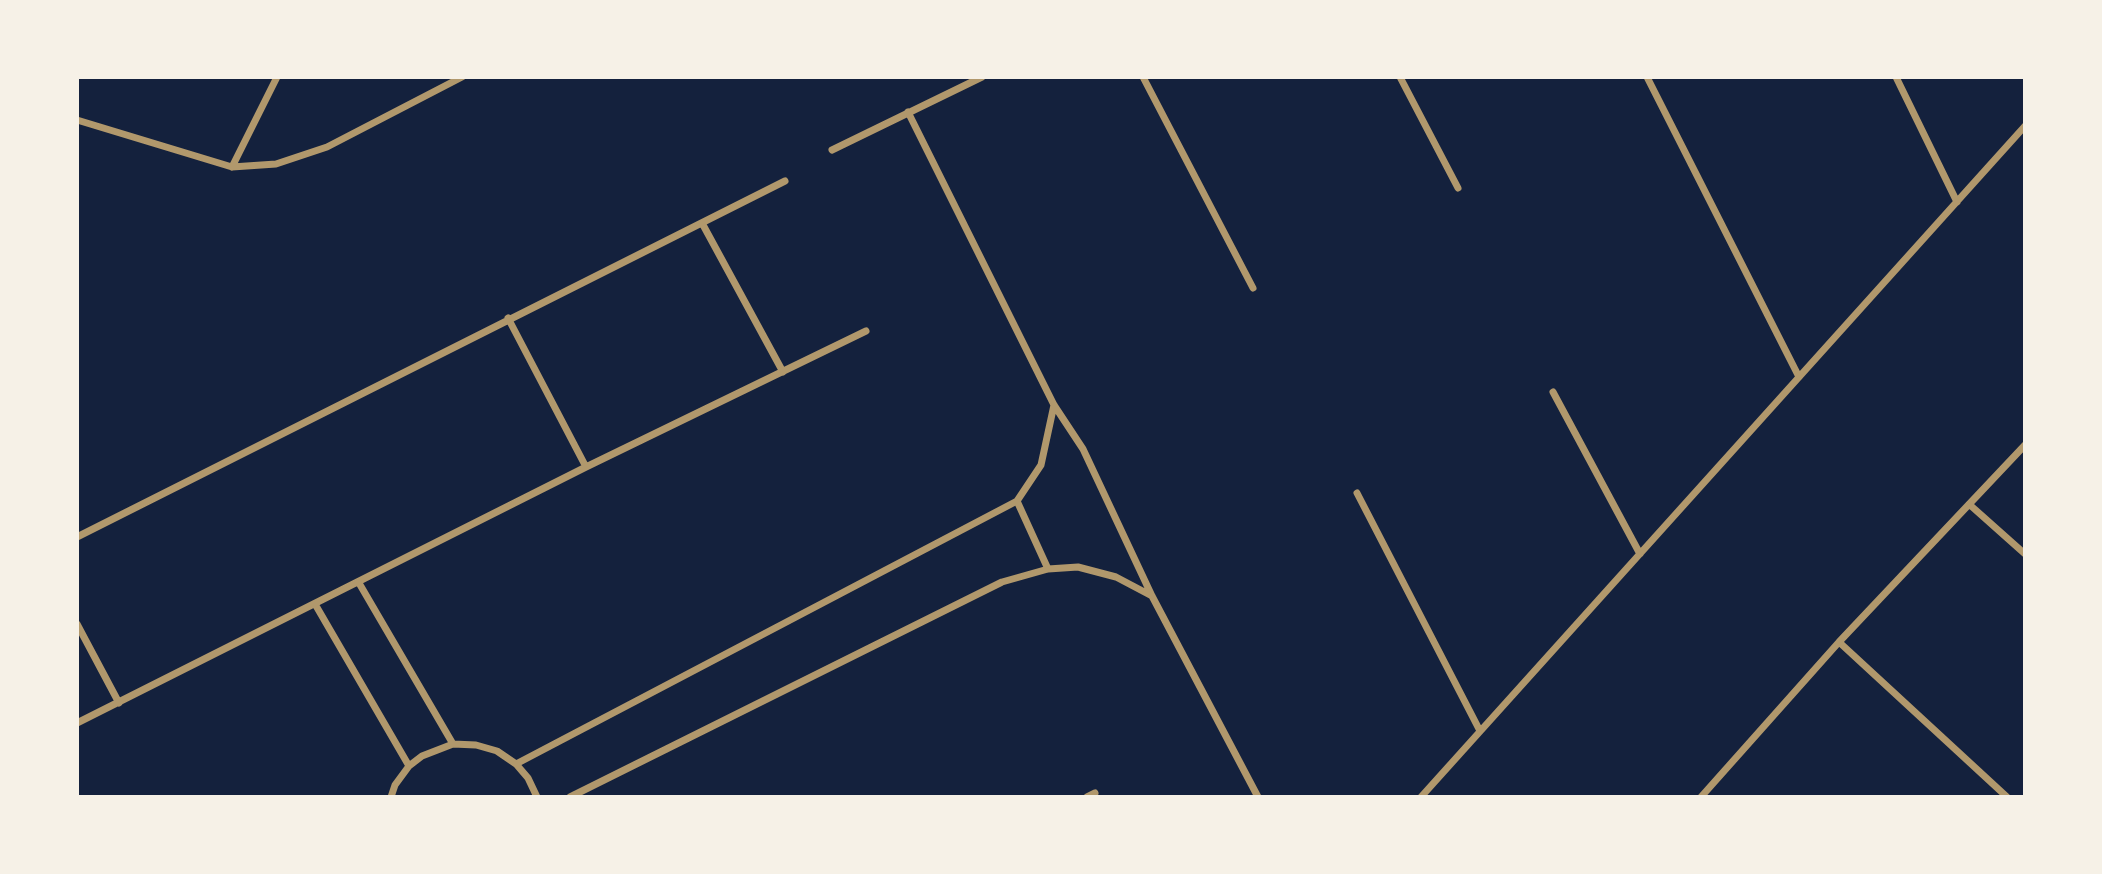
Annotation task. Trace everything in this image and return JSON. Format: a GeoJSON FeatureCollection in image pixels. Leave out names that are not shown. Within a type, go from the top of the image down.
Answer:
{"type":"FeatureCollection","features":[{"type":"Feature","properties":{"kind":"street"},"geometry":{"type":"LineString","coordinates":[[232,167],[277,77]]}},
{"type":"Feature","properties":{"kind":"street"},"geometry":{"type":"LineString","coordinates":[[77,120],[232,167],[276,164],[327,147],[462,77]]}},
{"type":"Feature","properties":{"kind":"street"},"geometry":{"type":"LineString","coordinates":[[832,150],[982,77]]}},
{"type":"Feature","properties":{"kind":"street"},"geometry":{"type":"LineString","coordinates":[[1143,77],[1253,288]]}},
{"type":"Feature","properties":{"kind":"street"},"geometry":{"type":"LineString","coordinates":[[1400,77],[1458,188]]}},
{"type":"Feature","properties":{"kind":"street"},"geometry":{"type":"LineString","coordinates":[[1647,77],[1799,377]]}},
{"type":"Feature","properties":{"kind":"street"},"geometry":{"type":"LineString","coordinates":[[1896,77],[1957,202]]}},
{"type":"Feature","properties":{"kind":"street"},"geometry":{"type":"LineString","coordinates":[[908,112],[1054,405],[1083,449],[1152,596],[1258,797]]}},
{"type":"Feature","properties":{"kind":"street"},"geometry":{"type":"LineString","coordinates":[[1421,797],[2025,126]]}},
{"type":"Feature","properties":{"kind":"street"},"geometry":{"type":"LineString","coordinates":[[77,537],[785,181]]}},
{"type":"Feature","properties":{"kind":"street"},"geometry":{"type":"LineString","coordinates":[[702,223],[783,372]]}},
{"type":"Feature","properties":{"kind":"street"},"geometry":{"type":"LineString","coordinates":[[508,318],[586,467]]}},
{"type":"Feature","properties":{"kind":"street"},"geometry":{"type":"LineString","coordinates":[[77,723],[586,467],[866,331]]}},
{"type":"Feature","properties":{"kind":"street"},"geometry":{"type":"LineString","coordinates":[[1553,392],[1640,554]]}},
{"type":"Feature","properties":{"kind":"street"},"geometry":{"type":"LineString","coordinates":[[516,764],[1017,501],[1041,465],[1054,405]]}},
{"type":"Feature","properties":{"kind":"street"},"geometry":{"type":"LineString","coordinates":[[1705,795],[1839,642],[2025,444]]}},
{"type":"Feature","properties":{"kind":"street"},"geometry":{"type":"LineString","coordinates":[[1357,492],[1480,731]]}},
{"type":"Feature","properties":{"kind":"street"},"geometry":{"type":"LineString","coordinates":[[1017,501],[1048,569]]}},
{"type":"Feature","properties":{"kind":"street"},"geometry":{"type":"LineString","coordinates":[[1970,505],[2025,554]]}},
{"type":"Feature","properties":{"kind":"street"},"geometry":{"type":"LineString","coordinates":[[570,797],[1002,582],[1048,569],[1078,567],[1116,577],[1152,596]]}},
{"type":"Feature","properties":{"kind":"street"},"geometry":{"type":"LineString","coordinates":[[359,583],[453,744]]}},
{"type":"Feature","properties":{"kind":"street"},"geometry":{"type":"LineString","coordinates":[[315,604],[409,766]]}},
{"type":"Feature","properties":{"kind":"street"},"geometry":{"type":"LineString","coordinates":[[77,624],[118,703]]}},
{"type":"Feature","properties":{"kind":"street"},"geometry":{"type":"LineString","coordinates":[[1839,642],[2007,797]]}},
{"type":"Feature","properties":{"kind":"street"},"geometry":{"type":"LineString","coordinates":[[391,797],[395,785],[409,766],[422,756],[453,744],[476,744],[497,751],[516,764],[528,778],[537,797]]}},
{"type":"Feature","properties":{"kind":"street"},"geometry":{"type":"LineString","coordinates":[[1087,797],[1095,793]]}}]}
